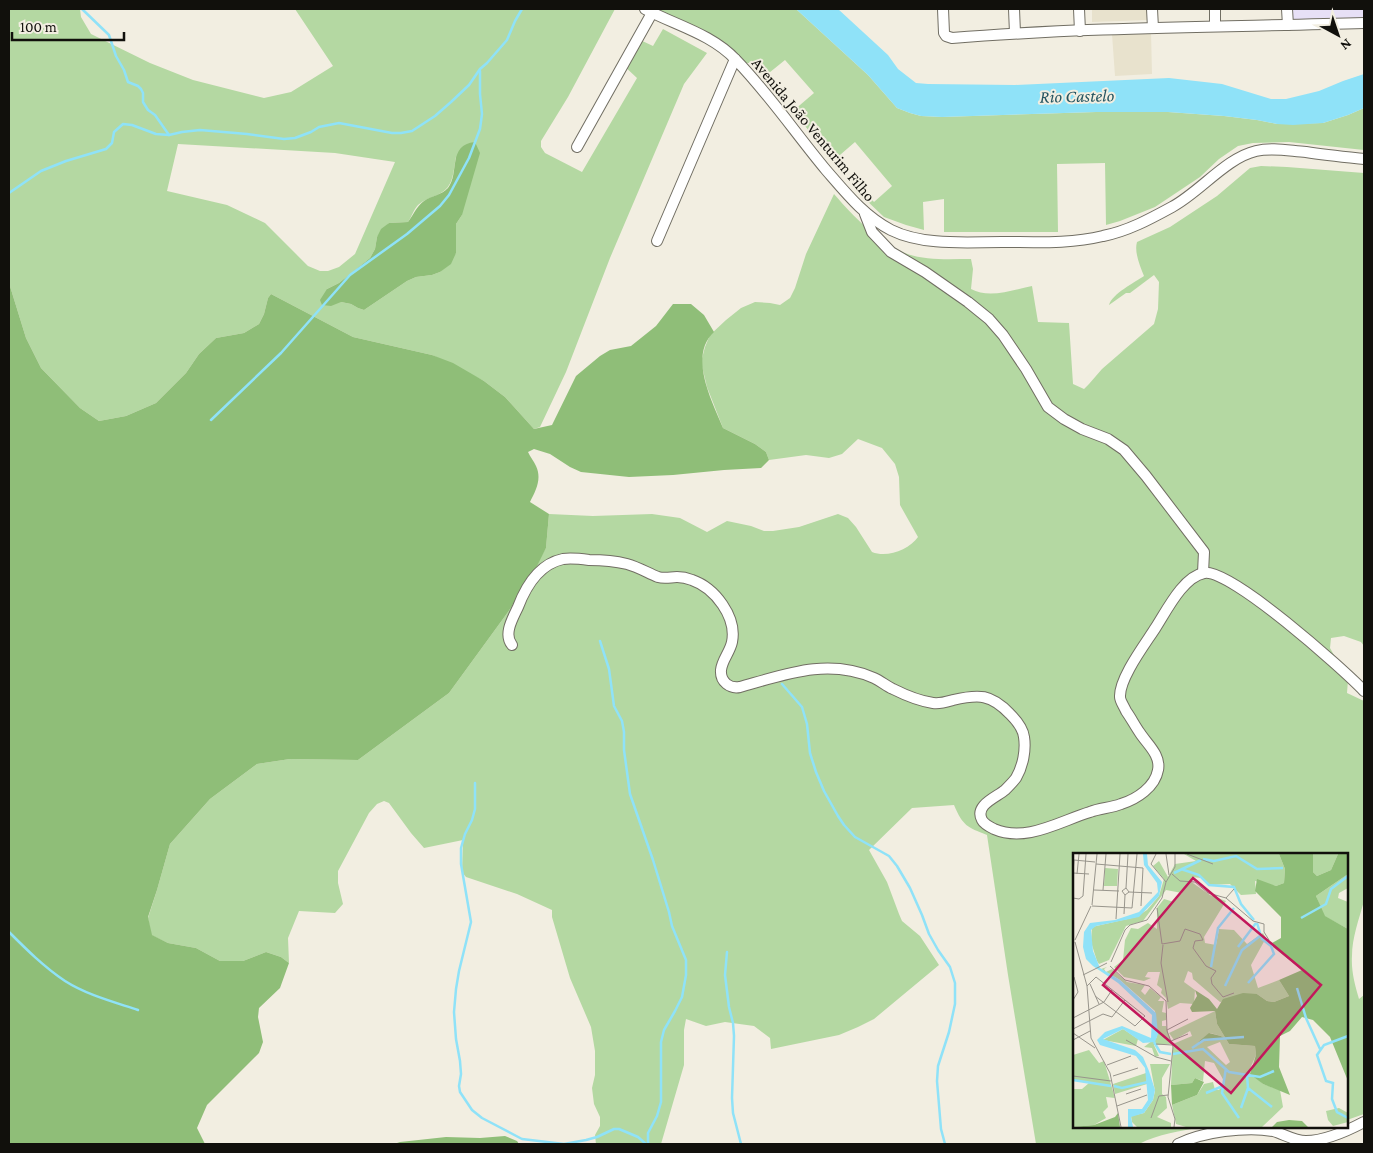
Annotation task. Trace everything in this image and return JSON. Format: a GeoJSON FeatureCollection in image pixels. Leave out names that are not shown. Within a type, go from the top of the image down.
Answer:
{"type":"FeatureCollection","features":[{"type":"Feature","properties":{"kind":"street"},"geometry":{"type":"LineString","coordinates":[[943,9],[944,33],[948,38],[1015,33],[1153,28],[1364,23]]}},
{"type":"Feature","properties":{"kind":"street"},"geometry":{"type":"LineString","coordinates":[[1014,9],[1015,33]]}},
{"type":"Feature","properties":{"kind":"street"},"geometry":{"type":"LineString","coordinates":[[1079,9],[1080,31]]}},
{"type":"Feature","properties":{"kind":"street"},"geometry":{"type":"LineString","coordinates":[[1152,9],[1153,28]]}},
{"type":"Feature","properties":{"kind":"street"},"geometry":{"type":"LineString","coordinates":[[1215,9],[1216,26]]}},
{"type":"Feature","properties":{"kind":"street"},"geometry":{"type":"LineString","coordinates":[[1287,9],[1288,25]]}},
{"type":"Feature","properties":{"kind":"street"},"geometry":{"type":"LineString","coordinates":[[577,147],[648,11]]}},
{"type":"Feature","properties":{"kind":"street","name":"Avenida João Venturim Filho"},"geometry":{"type":"LineString","coordinates":[[648,11],[706,38],[736,59],[843,191],[865,213],[893,231],[918,239],[932,241],[1030,242],[1082,240],[1105,236],[1145,222],[1175,206],[1237,158],[1256,151],[1283,150],[1364,159]]}},
{"type":"Feature","properties":{"kind":"street"},"geometry":{"type":"LineString","coordinates":[[657,241],[736,59]]}},
{"type":"Feature","properties":{"kind":"street"},"geometry":{"type":"LineString","coordinates":[[865,213],[872,232],[891,252],[947,287],[989,319],[1003,335],[1026,369],[1048,407],[1064,419],[1082,429],[1108,439],[1124,450],[1204,552],[1203,573]]}},
{"type":"Feature","properties":{"kind":"street"},"geometry":{"type":"LineString","coordinates":[[512,645],[508,632],[523,593],[532,580],[553,562],[564,559],[610,561],[626,564],[661,578],[679,577],[693,580],[713,593],[726,612],[730,622],[732,642],[721,672],[725,683],[731,687],[740,688],[803,670],[825,669],[863,674],[891,688],[927,702],[943,703],[972,696],[982,696],[1005,708],[1015,719],[1024,734],[1022,765],[1015,779],[1005,790],[986,803],[981,809],[981,816],[988,826],[1008,834],[1031,833],[1093,810],[1121,805],[1142,794],[1150,786],[1158,773],[1159,764],[1154,751],[1141,735],[1119,699],[1121,689],[1126,675],[1174,599],[1187,583],[1203,573],[1212,572],[1222,577],[1264,605],[1310,641],[1364,691]]}},
{"type":"Feature","properties":{"kind":"street"},"geometry":{"type":"LineString","coordinates":[[1178,1144],[1196,1137],[1242,1129],[1273,1131],[1304,1141],[1314,1140],[1340,1133],[1364,1122]]}},
{"type":"Feature","properties":{"kind":"shaded area"},"geometry":{"type":"Polygon","coordinates":[[[1092,9],[1148,9],[1148,20],[1092,22],[1092,9]]]}},
{"type":"Feature","properties":{"kind":"shaded area"},"geometry":{"type":"Polygon","coordinates":[[[1293,9],[1364,9],[1364,18],[1293,21],[1293,9]]]}},
{"type":"Feature","properties":{"kind":"shaded area"},"geometry":{"type":"Polygon","coordinates":[[[1151,32],[1152,74],[1115,76],[1112,34],[1151,32]]]}},
{"type":"Feature","properties":{"kind":"green space"},"geometry":{"type":"Polygon","coordinates":[[[9,9],[80,9],[81,17],[91,34],[150,63],[193,80],[264,98],[291,92],[333,66],[295,9],[615,9],[568,97],[541,141],[541,147],[545,153],[582,172],[637,78],[622,64],[636,38],[653,46],[663,29],[707,53],[684,84],[610,258],[566,372],[540,427],[534,429],[505,397],[484,381],[432,355],[353,337],[271,294],[259,324],[244,333],[216,338],[199,354],[186,373],[156,403],[126,416],[99,421],[80,408],[41,368],[26,338],[9,283],[9,9]],[[178,144],[167,191],[227,205],[265,223],[308,266],[320,271],[328,271],[339,267],[355,254],[395,162],[335,153],[178,144]],[[456,157],[452,178],[448,187],[418,205],[408,222],[389,223],[377,237],[375,249],[370,258],[339,283],[327,289],[341,302],[364,310],[407,281],[440,272],[456,253],[456,224],[462,215],[456,157]]]}},
{"type":"Feature","properties":{"kind":"green space"},"geometry":{"type":"Polygon","coordinates":[[[651,9],[796,9],[868,75],[897,108],[921,116],[1168,112],[1224,116],[1277,124],[1323,123],[1364,108],[1364,150],[1289,142],[1253,143],[1238,146],[1219,159],[1200,177],[1155,207],[1106,225],[1105,163],[1057,164],[1058,232],[944,232],[944,199],[923,202],[924,230],[884,217],[864,198],[867,194],[874,202],[892,186],[855,142],[833,161],[793,111],[814,93],[785,60],[764,77],[751,63],[740,63],[651,9]]]}},
{"type":"Feature","properties":{"kind":"green space"},"geometry":{"type":"Polygon","coordinates":[[[475,142],[480,153],[462,215],[456,224],[456,253],[451,264],[440,272],[407,281],[364,310],[341,302],[331,306],[322,305],[320,300],[327,289],[339,283],[370,258],[381,229],[389,223],[408,222],[421,203],[448,188],[453,175],[457,154],[466,144],[475,142]]]}},
{"type":"Feature","properties":{"kind":"green space"},"geometry":{"type":"Polygon","coordinates":[[[1261,166],[1287,167],[1364,173],[1364,646],[1361,642],[1344,636],[1331,638],[1330,648],[1348,680],[1347,693],[1364,701],[1364,901],[1354,935],[1352,962],[1359,999],[1364,995],[1364,1114],[1348,1120],[1348,853],[1073,853],[1073,1128],[1197,1128],[1162,1135],[1139,1144],[1036,1144],[987,835],[966,825],[954,805],[912,808],[869,850],[887,882],[902,921],[920,936],[939,965],[874,1019],[839,1035],[771,1049],[770,1038],[754,1026],[725,1022],[706,1026],[686,1019],[684,1030],[684,1065],[661,1144],[596,1144],[595,1135],[600,1126],[600,1117],[594,1104],[592,1088],[595,1075],[595,1051],[591,1027],[570,978],[552,917],[552,910],[517,894],[466,877],[462,872],[463,840],[424,848],[389,803],[384,801],[377,804],[369,813],[338,871],[338,883],[343,904],[335,913],[299,911],[288,938],[289,963],[281,957],[266,952],[243,961],[220,961],[196,948],[168,943],[151,935],[148,918],[170,844],[210,799],[257,764],[290,759],[358,760],[449,693],[508,612],[546,548],[549,514],[593,516],[652,514],[680,518],[707,532],[727,521],[764,531],[773,531],[799,527],[838,514],[848,518],[872,552],[884,554],[897,552],[914,542],[918,537],[900,505],[899,477],[895,464],[882,448],[858,439],[842,454],[829,458],[806,455],[769,460],[766,452],[755,444],[723,428],[707,387],[701,362],[710,335],[741,308],[755,302],[780,305],[790,298],[806,254],[834,194],[858,220],[876,235],[905,253],[929,258],[971,259],[973,269],[971,289],[993,294],[1032,286],[1038,322],[1069,323],[1073,384],[1084,389],[1102,369],[1154,324],[1158,309],[1159,282],[1154,275],[1130,293],[1126,293],[1109,305],[1114,297],[1144,276],[1137,255],[1137,242],[1170,227],[1217,196],[1250,168],[1261,166]]]}},
{"type":"Feature","properties":{"kind":"green space"},"geometry":{"type":"Polygon","coordinates":[[[9,283],[26,338],[41,368],[80,408],[99,421],[126,416],[156,403],[186,373],[199,354],[216,338],[244,333],[259,324],[271,294],[353,337],[432,355],[453,363],[484,381],[505,397],[534,429],[552,425],[576,376],[600,356],[610,350],[631,346],[656,326],[673,304],[691,304],[704,315],[714,332],[706,342],[703,353],[703,366],[708,392],[723,428],[755,444],[766,452],[769,460],[761,468],[629,477],[581,472],[550,454],[534,449],[528,452],[538,471],[536,489],[530,502],[549,514],[546,548],[534,572],[508,612],[449,693],[358,760],[290,759],[257,764],[210,799],[170,844],[148,917],[152,935],[168,943],[196,948],[220,961],[243,961],[266,952],[281,957],[289,963],[280,988],[259,1008],[258,1017],[263,1042],[259,1053],[207,1105],[197,1128],[205,1144],[9,1144],[9,283]]]}},
{"type":"Feature","properties":{"kind":"green space"},"geometry":{"type":"Polygon","coordinates":[[[505,1136],[517,1141],[519,1144],[394,1144],[446,1137],[480,1138],[505,1136]]]}},
{"type":"Feature","properties":{"kind":"water","name":"Rio Castelo"},"geometry":{"type":"Polygon","coordinates":[[[796,9],[838,9],[888,55],[898,69],[916,83],[1015,85],[1169,78],[1222,84],[1271,99],[1286,99],[1319,91],[1364,74],[1364,108],[1323,123],[1293,125],[1224,116],[1168,112],[921,116],[897,108],[868,75],[796,9]]]}},
{"type":"Feature","properties":{"kind":"waterway"},"geometry":{"type":"LineString","coordinates":[[82,9],[109,35],[128,82],[141,89],[143,102],[169,135]]}},
{"type":"Feature","properties":{"kind":"waterway"},"geometry":{"type":"LineString","coordinates":[[9,193],[41,171],[106,149],[112,143],[114,132],[123,124],[132,125],[156,134],[169,135],[200,130],[284,139],[295,138],[319,127],[339,123],[392,133],[412,131],[435,116],[469,85],[480,69],[507,40],[522,9]]}},
{"type":"Feature","properties":{"kind":"waterway"},"geometry":{"type":"LineString","coordinates":[[211,420],[281,353],[350,275],[407,234],[440,206],[449,195],[469,158],[480,129],[482,114],[480,71]]}},
{"type":"Feature","properties":{"kind":"waterway"},"geometry":{"type":"LineString","coordinates":[[600,641],[609,669],[614,706],[622,721],[630,794],[653,860],[672,926],[686,960],[686,975],[682,997],[664,1030],[661,1042],[661,1102],[657,1116],[648,1133],[648,1144]]}},
{"type":"Feature","properties":{"kind":"waterway"},"geometry":{"type":"LineString","coordinates":[[782,684],[802,707],[807,724],[810,753],[816,772],[838,816],[855,837],[889,856],[897,866],[910,888],[929,934],[950,967],[955,983],[955,1004],[949,1032],[938,1066],[937,1081],[941,1129],[945,1144]]}},
{"type":"Feature","properties":{"kind":"waterway"},"geometry":{"type":"LineString","coordinates":[[475,783],[475,809],[461,848],[461,864],[471,922],[459,971],[454,1012],[461,1074],[460,1092],[472,1110],[482,1118],[522,1139],[564,1144],[586,1140],[614,1129],[619,1129],[638,1137],[646,1144]]}},
{"type":"Feature","properties":{"kind":"waterway"},"geometry":{"type":"LineString","coordinates":[[9,932],[57,976],[73,986],[138,1010]]}},
{"type":"Feature","properties":{"kind":"waterway"},"geometry":{"type":"LineString","coordinates":[[727,952],[725,975],[734,1036],[733,1113],[741,1144]]}}]}
